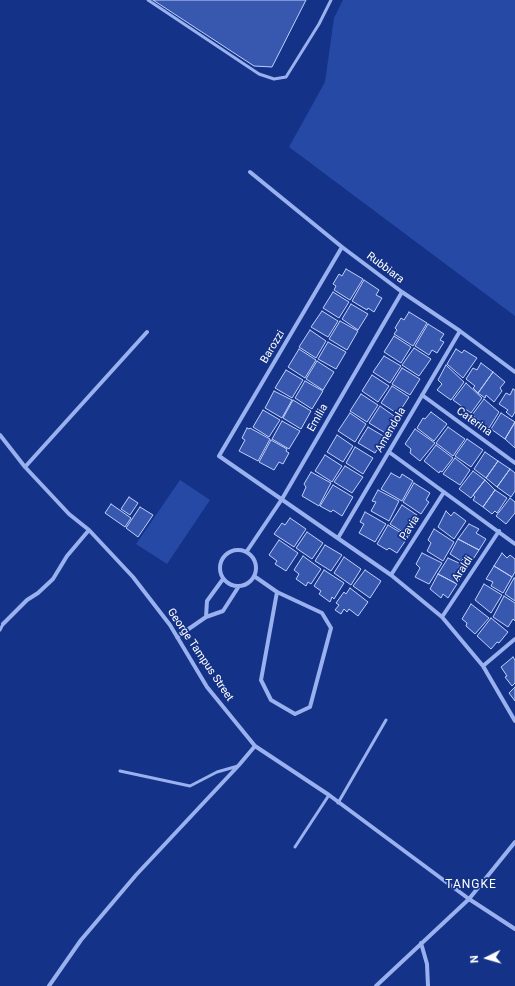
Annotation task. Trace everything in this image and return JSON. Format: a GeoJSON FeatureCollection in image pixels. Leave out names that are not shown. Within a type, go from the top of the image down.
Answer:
{"type":"FeatureCollection","features":[{"type":"Feature","properties":{"kind":"street","name":"Rubbiara"},"geometry":{"type":"LineString","coordinates":[[250,172],[342,247],[402,292],[460,331],[515,372]]}},
{"type":"Feature","properties":{"kind":"street","name":"Barozzi"},"geometry":{"type":"LineString","coordinates":[[282,499],[219,456],[342,247]]}},
{"type":"Feature","properties":{"kind":"street","name":"Emilia"},"geometry":{"type":"LineString","coordinates":[[246,551],[282,499],[402,292]]}},
{"type":"Feature","properties":{"kind":"street","name":"Amendola"},"geometry":{"type":"LineString","coordinates":[[338,538],[460,331]]}},
{"type":"Feature","properties":{"kind":"street"},"geometry":{"type":"LineString","coordinates":[[25,467],[147,332]]}},
{"type":"Feature","properties":{"kind":"street","name":"Caterina"},"geometry":{"type":"LineString","coordinates":[[422,395],[515,463]]}},
{"type":"Feature","properties":{"kind":"street","name":"George Tampus Street"},"geometry":{"type":"LineString","coordinates":[[0,435],[25,467],[69,514],[89,530],[133,577],[170,625],[207,687],[254,746],[329,795],[469,899],[515,929]]}},
{"type":"Feature","properties":{"kind":"street"},"geometry":{"type":"LineString","coordinates":[[389,452],[515,544]]}},
{"type":"Feature","properties":{"kind":"street","name":"Pavia"},"geometry":{"type":"LineString","coordinates":[[391,575],[444,492]]}},
{"type":"Feature","properties":{"kind":"street"},"geometry":{"type":"LineString","coordinates":[[282,499],[391,575],[442,617],[483,666],[515,721]]}},
{"type":"Feature","properties":{"kind":"street"},"geometry":{"type":"LineString","coordinates":[[3,624],[27,600],[38,593],[53,579],[67,556],[89,530]]}},
{"type":"Feature","properties":{"kind":"street","name":"Araldi"},"geometry":{"type":"LineString","coordinates":[[442,617],[499,531]]}},
{"type":"Feature","properties":{"kind":"street"},"geometry":{"type":"LineString","coordinates":[[232,549],[246,551],[254,558],[256,567],[254,576],[246,585],[230,585],[223,579],[220,572],[219,565],[222,558],[232,549]]}},
{"type":"Feature","properties":{"kind":"street"},"geometry":{"type":"LineString","coordinates":[[254,576],[277,592],[322,613],[331,628],[310,707],[295,714],[271,700],[261,680],[277,592]]}},
{"type":"Feature","properties":{"kind":"street"},"geometry":{"type":"LineString","coordinates":[[206,617],[207,601],[223,579]]}},
{"type":"Feature","properties":{"kind":"street"},"geometry":{"type":"LineString","coordinates":[[177,637],[206,617],[224,611],[239,586]]}},
{"type":"Feature","properties":{"kind":"street"},"geometry":{"type":"LineString","coordinates":[[483,666],[515,639]]}},
{"type":"Feature","properties":{"kind":"street"},"geometry":{"type":"LineString","coordinates":[[49,986],[82,940],[136,875],[240,765],[254,746]]}},
{"type":"Feature","properties":{"kind":"street"},"geometry":{"type":"LineString","coordinates":[[376,986],[469,899],[515,842]]}},
{"type":"Feature","properties":{"kind":"street"},"geometry":{"type":"LineString","coordinates":[[422,943],[427,964],[428,986]]}},
{"type":"Feature","properties":{"kind":"lane"},"geometry":{"type":"LineString","coordinates":[[148,0],[259,74],[274,79],[286,77],[319,24],[330,0]]}},
{"type":"Feature","properties":{"kind":"lane"},"geometry":{"type":"LineString","coordinates":[[0,630],[3,624]]}},
{"type":"Feature","properties":{"kind":"lane"},"geometry":{"type":"LineString","coordinates":[[338,803],[386,720]]}},
{"type":"Feature","properties":{"kind":"lane"},"geometry":{"type":"LineString","coordinates":[[120,771],[190,786],[217,772],[240,765]]}},
{"type":"Feature","properties":{"kind":"lane"},"geometry":{"type":"LineString","coordinates":[[295,847],[329,795]]}},
{"type":"Feature","properties":{"kind":"shaded area"},"geometry":{"type":"Polygon","coordinates":[[[343,0],[515,0],[515,316],[289,147],[325,82],[334,18],[343,0]]]}},
{"type":"Feature","properties":{"kind":"shaded area"},"geometry":{"type":"Polygon","coordinates":[[[180,480],[210,500],[167,564],[136,544],[180,480]]]}},
{"type":"Feature","properties":{"kind":"building"},"geometry":{"type":"Polygon","coordinates":[[[153,0],[306,0],[272,67],[254,66],[153,0]]]}},
{"type":"Feature","properties":{"kind":"building"},"geometry":{"type":"Polygon","coordinates":[[[346,269],[363,279],[350,300],[334,290],[336,286],[333,284],[339,274],[342,276],[346,269]]]}},
{"type":"Feature","properties":{"kind":"building"},"geometry":{"type":"Polygon","coordinates":[[[364,280],[379,290],[376,295],[382,298],[374,312],[368,308],[367,310],[352,301],[364,280]]]}},
{"type":"Feature","properties":{"kind":"building"},"geometry":{"type":"Polygon","coordinates":[[[333,292],[349,302],[339,318],[323,308],[333,292]]]}},
{"type":"Feature","properties":{"kind":"building"},"geometry":{"type":"Polygon","coordinates":[[[351,304],[368,314],[358,330],[342,319],[351,304]]]}},
{"type":"Feature","properties":{"kind":"building"},"geometry":{"type":"Polygon","coordinates":[[[322,311],[338,321],[328,337],[311,327],[322,311]]]}},
{"type":"Feature","properties":{"kind":"building"},"geometry":{"type":"Polygon","coordinates":[[[409,312],[427,323],[413,346],[394,334],[397,330],[395,328],[401,318],[404,320],[409,312]]]}},
{"type":"Feature","properties":{"kind":"building"},"geometry":{"type":"Polygon","coordinates":[[[340,321],[358,331],[347,350],[329,339],[340,321]]]}},
{"type":"Feature","properties":{"kind":"building"},"geometry":{"type":"Polygon","coordinates":[[[428,324],[444,334],[440,340],[444,342],[437,353],[432,350],[429,355],[415,346],[428,324]]]}},
{"type":"Feature","properties":{"kind":"building"},"geometry":{"type":"Polygon","coordinates":[[[310,330],[326,341],[316,358],[299,347],[310,330]]]}},
{"type":"Feature","properties":{"kind":"building"},"geometry":{"type":"Polygon","coordinates":[[[394,336],[411,347],[401,363],[384,352],[394,336]]]}},
{"type":"Feature","properties":{"kind":"building"},"geometry":{"type":"Polygon","coordinates":[[[328,342],[346,352],[336,369],[318,359],[328,342]]]}},
{"type":"Feature","properties":{"kind":"building"},"geometry":{"type":"Polygon","coordinates":[[[414,348],[431,359],[419,376],[402,365],[414,348]]]}},
{"type":"Feature","properties":{"kind":"building"},"geometry":{"type":"Polygon","coordinates":[[[299,349],[316,360],[305,378],[288,367],[299,349]]]}},
{"type":"Feature","properties":{"kind":"building"},"geometry":{"type":"Polygon","coordinates":[[[456,349],[462,353],[464,350],[477,358],[463,378],[447,364],[456,349]]]}},
{"type":"Feature","properties":{"kind":"building"},"geometry":{"type":"Polygon","coordinates":[[[384,356],[401,366],[390,383],[373,372],[384,356]]]}},
{"type":"Feature","properties":{"kind":"building"},"geometry":{"type":"Polygon","coordinates":[[[317,361],[334,372],[323,390],[306,379],[317,361]]]}},
{"type":"Feature","properties":{"kind":"building"},"geometry":{"type":"Polygon","coordinates":[[[481,363],[493,372],[478,393],[473,388],[475,386],[466,379],[473,368],[477,370],[481,363]]]}},
{"type":"Feature","properties":{"kind":"building"},"geometry":{"type":"Polygon","coordinates":[[[446,365],[464,382],[451,400],[437,390],[442,384],[438,380],[446,365]]]}},
{"type":"Feature","properties":{"kind":"building"},"geometry":{"type":"Polygon","coordinates":[[[402,368],[420,379],[410,395],[392,384],[402,368]]]}},
{"type":"Feature","properties":{"kind":"building"},"geometry":{"type":"Polygon","coordinates":[[[286,370],[303,380],[292,398],[275,388],[286,370]]]}},
{"type":"Feature","properties":{"kind":"building"},"geometry":{"type":"Polygon","coordinates":[[[493,372],[505,382],[500,388],[502,391],[494,402],[486,395],[485,398],[478,393],[493,372]]]}},
{"type":"Feature","properties":{"kind":"building"},"geometry":{"type":"Polygon","coordinates":[[[372,375],[389,386],[378,402],[362,391],[372,375]]]}},
{"type":"Feature","properties":{"kind":"building"},"geometry":{"type":"Polygon","coordinates":[[[305,381],[323,391],[312,409],[295,398],[305,381]]]}},
{"type":"Feature","properties":{"kind":"building"},"geometry":{"type":"Polygon","coordinates":[[[466,383],[482,398],[471,413],[453,400],[466,383]]]}},
{"type":"Feature","properties":{"kind":"building"},"geometry":{"type":"Polygon","coordinates":[[[392,386],[409,397],[398,414],[381,403],[392,386]]]}},
{"type":"Feature","properties":{"kind":"building"},"geometry":{"type":"Polygon","coordinates":[[[513,389],[515,390],[515,412],[512,417],[506,412],[508,410],[499,404],[506,393],[510,395],[513,389]]]}},
{"type":"Feature","properties":{"kind":"building"},"geometry":{"type":"Polygon","coordinates":[[[274,391],[292,400],[282,418],[265,408],[274,391]]]}},
{"type":"Feature","properties":{"kind":"building"},"geometry":{"type":"Polygon","coordinates":[[[361,394],[378,405],[367,422],[350,411],[361,394]]]}},
{"type":"Feature","properties":{"kind":"building"},"geometry":{"type":"Polygon","coordinates":[[[484,399],[499,412],[489,428],[472,415],[484,399]]]}},
{"type":"Feature","properties":{"kind":"building"},"geometry":{"type":"Polygon","coordinates":[[[293,400],[311,411],[301,429],[283,418],[293,400]]]}},
{"type":"Feature","properties":{"kind":"building"},"geometry":{"type":"Polygon","coordinates":[[[380,406],[397,418],[387,434],[369,423],[380,406]]]}},
{"type":"Feature","properties":{"kind":"building"},"geometry":{"type":"Polygon","coordinates":[[[263,410],[280,420],[269,437],[253,427],[263,410]]]}},
{"type":"Feature","properties":{"kind":"building"},"geometry":{"type":"Polygon","coordinates":[[[431,412],[447,424],[434,441],[417,428],[423,418],[425,419],[431,412]]]}},
{"type":"Feature","properties":{"kind":"building"},"geometry":{"type":"Polygon","coordinates":[[[350,413],[366,424],[355,442],[338,431],[350,413]]]}},
{"type":"Feature","properties":{"kind":"building"},"geometry":{"type":"Polygon","coordinates":[[[501,413],[515,422],[505,439],[491,429],[501,413]]]}},
{"type":"Feature","properties":{"kind":"building"},"geometry":{"type":"Polygon","coordinates":[[[282,421],[300,431],[289,449],[272,439],[282,421]]]}},
{"type":"Feature","properties":{"kind":"building"},"geometry":{"type":"Polygon","coordinates":[[[515,422],[515,448],[505,439],[515,422]]]}},
{"type":"Feature","properties":{"kind":"building"},"geometry":{"type":"Polygon","coordinates":[[[368,427],[385,437],[375,453],[358,443],[368,427]]]}},
{"type":"Feature","properties":{"kind":"building"},"geometry":{"type":"Polygon","coordinates":[[[448,427],[465,439],[453,456],[436,443],[448,427]]]}},
{"type":"Feature","properties":{"kind":"building"},"geometry":{"type":"Polygon","coordinates":[[[247,428],[250,428],[270,439],[258,461],[239,451],[245,440],[242,438],[247,428]]]}},
{"type":"Feature","properties":{"kind":"building"},"geometry":{"type":"Polygon","coordinates":[[[415,429],[435,443],[420,461],[410,453],[411,449],[405,444],[415,429]]]}},
{"type":"Feature","properties":{"kind":"building"},"geometry":{"type":"Polygon","coordinates":[[[337,435],[353,446],[343,462],[327,452],[337,435]]]}},
{"type":"Feature","properties":{"kind":"building"},"geometry":{"type":"Polygon","coordinates":[[[467,439],[483,450],[471,467],[455,456],[467,439]]]}},
{"type":"Feature","properties":{"kind":"building"},"geometry":{"type":"Polygon","coordinates":[[[271,440],[287,449],[286,451],[289,453],[283,464],[279,462],[274,470],[259,462],[271,440]]]}},
{"type":"Feature","properties":{"kind":"building"},"geometry":{"type":"Polygon","coordinates":[[[436,445],[453,458],[442,472],[440,471],[439,473],[424,461],[436,445]]]}},
{"type":"Feature","properties":{"kind":"building"},"geometry":{"type":"Polygon","coordinates":[[[355,447],[373,458],[363,474],[346,463],[355,447]]]}},
{"type":"Feature","properties":{"kind":"building"},"geometry":{"type":"Polygon","coordinates":[[[485,452],[498,461],[486,478],[474,469],[485,452]]]}},
{"type":"Feature","properties":{"kind":"building"},"geometry":{"type":"Polygon","coordinates":[[[325,455],[342,466],[332,482],[315,471],[325,455]]]}},
{"type":"Feature","properties":{"kind":"building"},"geometry":{"type":"Polygon","coordinates":[[[455,458],[470,470],[460,485],[443,474],[455,458]]]}},
{"type":"Feature","properties":{"kind":"building"},"geometry":{"type":"Polygon","coordinates":[[[498,461],[510,469],[497,487],[486,478],[498,461]]]}},
{"type":"Feature","properties":{"kind":"building"},"geometry":{"type":"Polygon","coordinates":[[[345,466],[363,477],[352,493],[334,482],[345,466]]]}},
{"type":"Feature","properties":{"kind":"building"},"geometry":{"type":"Polygon","coordinates":[[[510,469],[515,473],[515,491],[511,497],[497,487],[510,469]]]}},
{"type":"Feature","properties":{"kind":"building"},"geometry":{"type":"Polygon","coordinates":[[[473,471],[485,480],[471,498],[459,489],[473,471]]]}},
{"type":"Feature","properties":{"kind":"building"},"geometry":{"type":"Polygon","coordinates":[[[311,472],[331,483],[319,506],[302,496],[306,487],[304,484],[311,472]]]}},
{"type":"Feature","properties":{"kind":"building"},"geometry":{"type":"Polygon","coordinates":[[[391,473],[400,478],[402,474],[413,481],[402,501],[381,489],[391,473]]]}},
{"type":"Feature","properties":{"kind":"building"},"geometry":{"type":"Polygon","coordinates":[[[485,480],[495,490],[483,507],[473,500],[475,497],[473,495],[485,480]]]}},
{"type":"Feature","properties":{"kind":"building"},"geometry":{"type":"Polygon","coordinates":[[[414,483],[430,493],[426,500],[429,502],[421,514],[403,502],[414,483]]]}},
{"type":"Feature","properties":{"kind":"building"},"geometry":{"type":"Polygon","coordinates":[[[333,485],[353,497],[342,516],[333,510],[331,512],[320,506],[333,485]]]}},
{"type":"Feature","properties":{"kind":"building"},"geometry":{"type":"Polygon","coordinates":[[[378,490],[399,501],[389,521],[371,511],[376,502],[372,501],[378,490]]]}},
{"type":"Feature","properties":{"kind":"building"},"geometry":{"type":"Polygon","coordinates":[[[495,490],[507,498],[497,513],[495,511],[492,514],[483,507],[495,490]]]}},
{"type":"Feature","properties":{"kind":"building"},"geometry":{"type":"Polygon","coordinates":[[[129,497],[138,503],[130,515],[121,509],[129,497]]]}},
{"type":"Feature","properties":{"kind":"building"},"geometry":{"type":"Polygon","coordinates":[[[510,498],[515,502],[515,513],[506,524],[496,516],[510,498]]]}},
{"type":"Feature","properties":{"kind":"building"},"geometry":{"type":"Polygon","coordinates":[[[111,504],[131,518],[125,527],[105,513],[111,504]]]}},
{"type":"Feature","properties":{"kind":"building"},"geometry":{"type":"Polygon","coordinates":[[[402,505],[417,515],[413,521],[416,523],[409,536],[390,524],[402,505]]]}},
{"type":"Feature","properties":{"kind":"building"},"geometry":{"type":"Polygon","coordinates":[[[140,507],[153,515],[138,537],[126,528],[140,507]]]}},
{"type":"Feature","properties":{"kind":"building"},"geometry":{"type":"Polygon","coordinates":[[[446,511],[451,516],[454,512],[466,521],[454,539],[438,527],[446,511]]]}},
{"type":"Feature","properties":{"kind":"building"},"geometry":{"type":"Polygon","coordinates":[[[365,512],[386,524],[375,542],[359,533],[364,524],[360,522],[365,512]]]}},
{"type":"Feature","properties":{"kind":"building"},"geometry":{"type":"Polygon","coordinates":[[[290,518],[306,529],[294,547],[274,534],[282,523],[285,525],[290,518]]]}},
{"type":"Feature","properties":{"kind":"building"},"geometry":{"type":"Polygon","coordinates":[[[469,524],[479,529],[476,533],[486,539],[479,550],[458,539],[469,524]]]}},
{"type":"Feature","properties":{"kind":"building"},"geometry":{"type":"Polygon","coordinates":[[[388,525],[408,537],[397,553],[389,548],[387,550],[377,544],[388,525]]]}},
{"type":"Feature","properties":{"kind":"building"},"geometry":{"type":"Polygon","coordinates":[[[434,529],[454,542],[443,561],[427,551],[431,543],[428,540],[434,529]]]}},
{"type":"Feature","properties":{"kind":"building"},"geometry":{"type":"Polygon","coordinates":[[[307,532],[323,543],[312,559],[296,548],[307,532]]]}},
{"type":"Feature","properties":{"kind":"building"},"geometry":{"type":"Polygon","coordinates":[[[458,539],[479,550],[470,564],[463,559],[461,561],[450,554],[458,539]]]}},
{"type":"Feature","properties":{"kind":"building"},"geometry":{"type":"Polygon","coordinates":[[[279,540],[298,553],[286,571],[275,564],[277,561],[269,555],[279,540]]]}},
{"type":"Feature","properties":{"kind":"building"},"geometry":{"type":"Polygon","coordinates":[[[325,545],[342,555],[331,571],[315,561],[325,545]]]}},
{"type":"Feature","properties":{"kind":"building"},"geometry":{"type":"Polygon","coordinates":[[[422,553],[442,563],[429,584],[415,577],[420,568],[416,564],[422,553]]]}},
{"type":"Feature","properties":{"kind":"building"},"geometry":{"type":"Polygon","coordinates":[[[502,553],[507,558],[510,555],[515,559],[515,572],[512,577],[494,566],[502,553]]]}},
{"type":"Feature","properties":{"kind":"building"},"geometry":{"type":"Polygon","coordinates":[[[303,556],[321,569],[311,584],[308,582],[306,586],[296,579],[299,574],[294,570],[303,556]]]}},
{"type":"Feature","properties":{"kind":"building"},"geometry":{"type":"Polygon","coordinates":[[[344,557],[361,569],[351,585],[334,573],[344,557]]]}},
{"type":"Feature","properties":{"kind":"building"},"geometry":{"type":"Polygon","coordinates":[[[448,558],[461,564],[458,568],[464,571],[457,584],[438,574],[448,558]]]}},
{"type":"Feature","properties":{"kind":"building"},"geometry":{"type":"Polygon","coordinates":[[[494,566],[512,577],[503,593],[491,586],[493,582],[486,579],[494,566]]]}},
{"type":"Feature","properties":{"kind":"building"},"geometry":{"type":"Polygon","coordinates":[[[324,570],[344,583],[334,599],[332,597],[330,602],[319,594],[321,591],[314,586],[324,570]]]}},
{"type":"Feature","properties":{"kind":"building"},"geometry":{"type":"Polygon","coordinates":[[[365,570],[381,581],[370,598],[353,586],[365,570]]]}},
{"type":"Feature","properties":{"kind":"building"},"geometry":{"type":"Polygon","coordinates":[[[438,574],[457,584],[448,598],[443,594],[441,598],[430,589],[438,574]]]}},
{"type":"Feature","properties":{"kind":"building"},"geometry":{"type":"Polygon","coordinates":[[[515,578],[515,601],[505,594],[515,578]]]}},
{"type":"Feature","properties":{"kind":"building"},"geometry":{"type":"Polygon","coordinates":[[[484,584],[502,595],[491,613],[475,600],[484,584]]]}},
{"type":"Feature","properties":{"kind":"building"},"geometry":{"type":"Polygon","coordinates":[[[350,588],[368,602],[358,616],[349,609],[347,612],[344,609],[341,614],[335,610],[339,605],[336,603],[344,592],[346,594],[350,588]]]}},
{"type":"Feature","properties":{"kind":"building"},"geometry":{"type":"Polygon","coordinates":[[[504,596],[515,603],[515,621],[513,619],[508,627],[493,617],[504,596]]]}},
{"type":"Feature","properties":{"kind":"building"},"geometry":{"type":"Polygon","coordinates":[[[471,604],[489,618],[475,634],[466,626],[467,623],[462,619],[471,604]]]}},
{"type":"Feature","properties":{"kind":"building"},"geometry":{"type":"Polygon","coordinates":[[[491,618],[508,632],[499,643],[497,642],[491,649],[477,636],[491,618]]]}},
{"type":"Feature","properties":{"kind":"building"},"geometry":{"type":"Polygon","coordinates":[[[513,657],[515,660],[515,683],[512,686],[505,677],[507,676],[501,667],[513,657]]]}},
{"type":"Feature","properties":{"kind":"building"},"geometry":{"type":"Polygon","coordinates":[[[515,687],[515,701],[509,693],[515,687]]]}},
{"type":"Feature","properties":{"kind":"district","name":"TANGKE"},"geometry":{"type":"Point","coordinates":[471,885]}}]}
